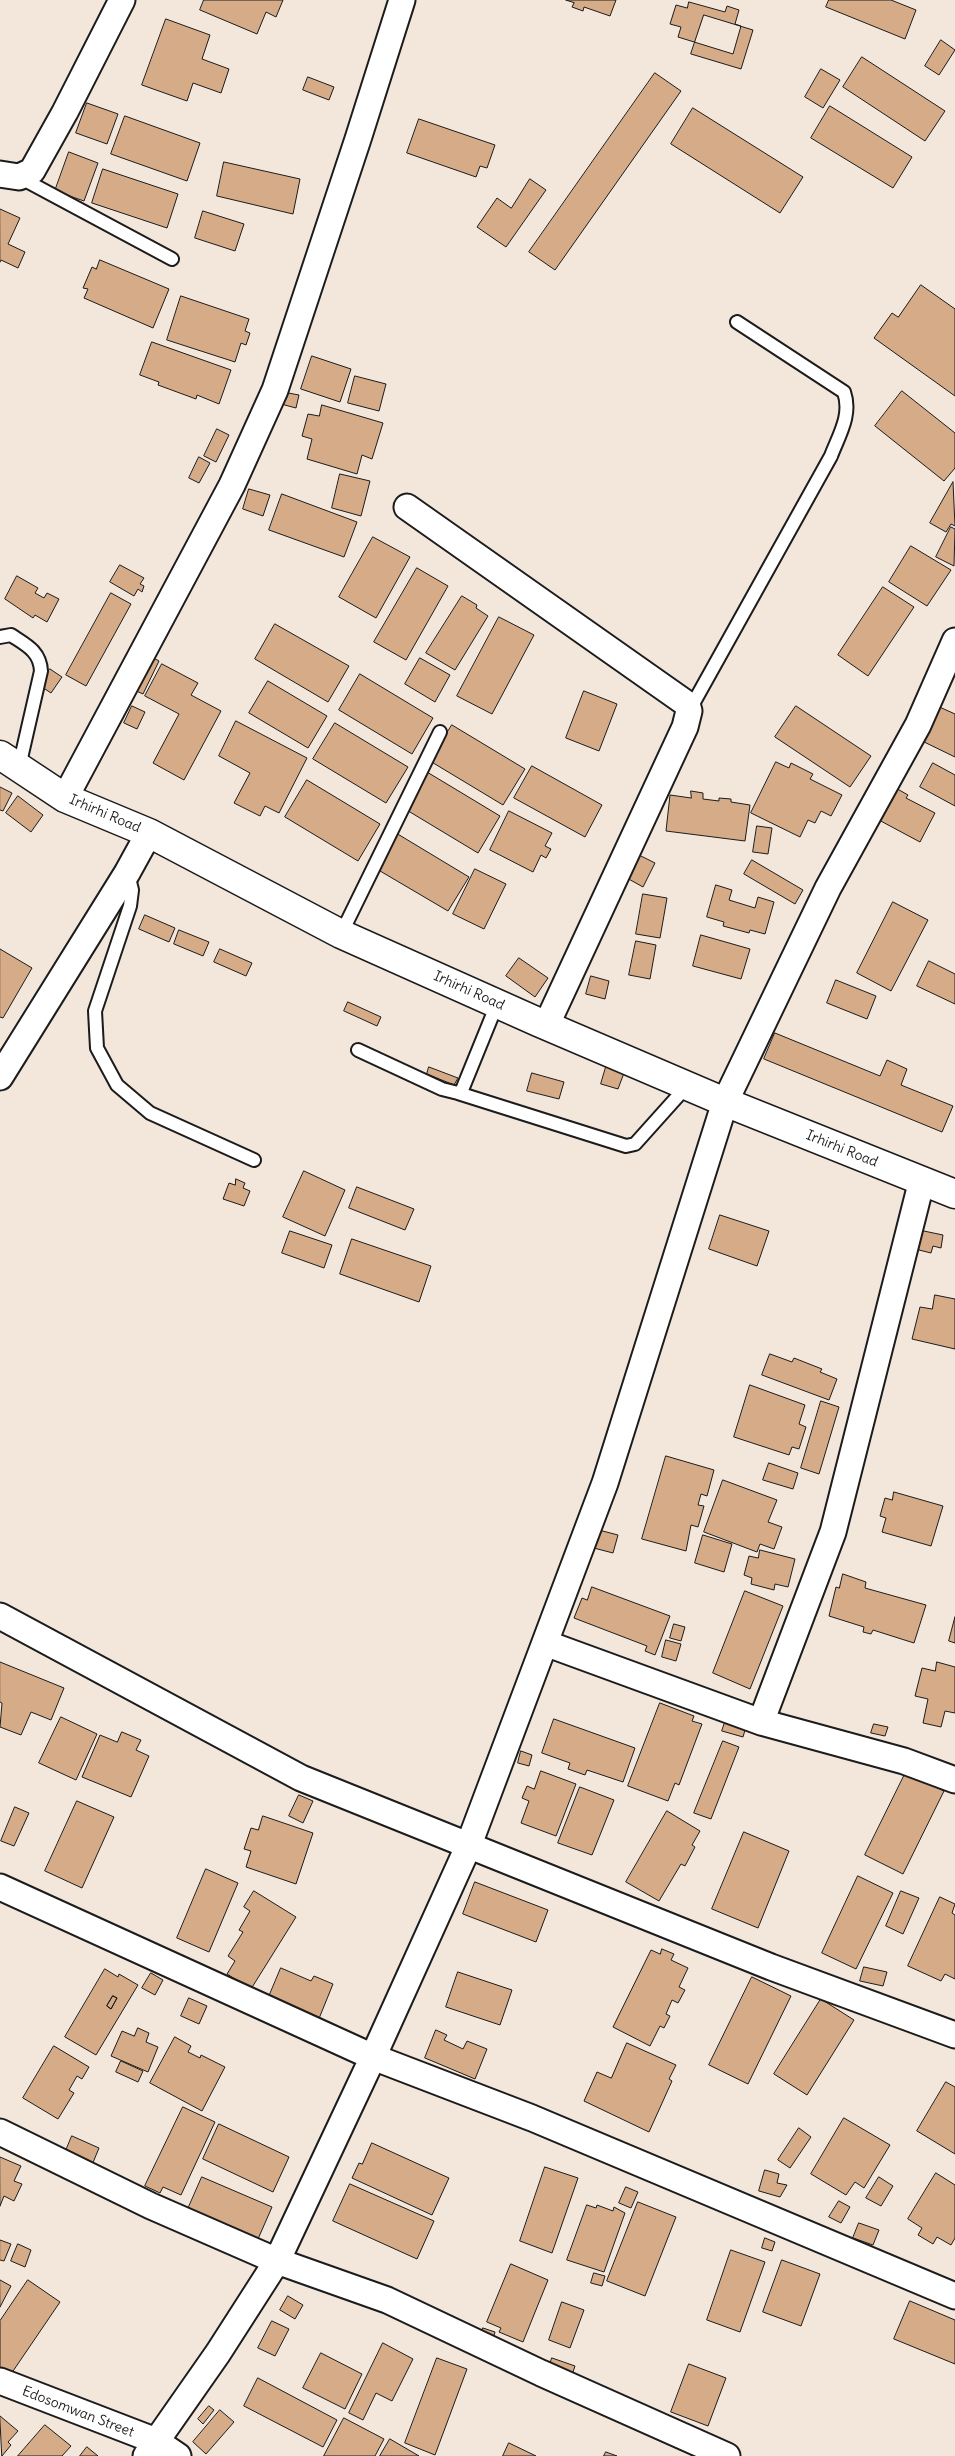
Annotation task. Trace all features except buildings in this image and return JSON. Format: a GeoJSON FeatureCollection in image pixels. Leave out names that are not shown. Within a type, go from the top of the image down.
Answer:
{"type":"FeatureCollection","features":[{"type":"Feature","properties":{"kind":"street"},"geometry":{"type":"LineString","coordinates":[[9,176],[32,171],[65,112],[122,0]]}},
{"type":"Feature","properties":{"kind":"street"},"geometry":{"type":"LineString","coordinates":[[66,798],[232,485],[271,398],[358,139],[402,0]]}},
{"type":"Feature","properties":{"kind":"street"},"geometry":{"type":"LineString","coordinates":[[407,507],[687,704],[689,711],[685,727],[546,1026]]}},
{"type":"Feature","properties":{"kind":"street"},"geometry":{"type":"LineString","coordinates":[[151,2449],[218,2353],[277,2261],[373,2057],[468,1847],[605,1483],[725,1102],[828,888],[918,725],[955,641]]}},
{"type":"Feature","properties":{"kind":"street","name":"Irhirhi Road"},"geometry":{"type":"LineString","coordinates":[[10,761],[66,798],[149,833],[341,934],[546,1026],[687,1086],[955,1194]]}},
{"type":"Feature","properties":{"kind":"street"},"geometry":{"type":"LineString","coordinates":[[0,1078],[127,873],[149,833]]}},
{"type":"Feature","properties":{"kind":"street"},"geometry":{"type":"LineString","coordinates":[[761,1722],[833,1532],[922,1180]]}},
{"type":"Feature","properties":{"kind":"street"},"geometry":{"type":"LineString","coordinates":[[0,1616],[301,1778],[468,1847],[771,1967],[955,2035]]}},
{"type":"Feature","properties":{"kind":"street"},"geometry":{"type":"LineString","coordinates":[[545,1643],[761,1722],[904,1761],[955,1780]]}},
{"type":"Feature","properties":{"kind":"street"},"geometry":{"type":"LineString","coordinates":[[0,1887],[373,2057],[532,2118],[955,2296]]}},
{"type":"Feature","properties":{"kind":"street"},"geometry":{"type":"LineString","coordinates":[[0,2132],[151,2206],[277,2261],[387,2300],[541,2373],[727,2456]]}},
{"type":"Feature","properties":{"kind":"street","name":"Edosomwan Street"},"geometry":{"type":"LineString","coordinates":[[0,2381],[151,2449],[178,2456]]}},
{"type":"Feature","properties":{"kind":"lane"},"geometry":{"type":"LineString","coordinates":[[9,176],[172,259]]}},
{"type":"Feature","properties":{"kind":"lane"},"geometry":{"type":"LineString","coordinates":[[689,711],[832,456],[847,415],[847,402],[844,392],[737,322]]}},
{"type":"Feature","properties":{"kind":"lane"},"geometry":{"type":"LineString","coordinates":[[0,637],[11,635],[35,652],[40,660],[41,671],[10,761]]}},
{"type":"Feature","properties":{"kind":"lane"},"geometry":{"type":"LineString","coordinates":[[341,934],[440,732]]}},
{"type":"Feature","properties":{"kind":"lane"},"geometry":{"type":"LineString","coordinates":[[127,873],[132,890],[130,906],[95,1011],[97,1048],[117,1085],[150,1113],[254,1160]]}},
{"type":"Feature","properties":{"kind":"lane"},"geometry":{"type":"LineString","coordinates":[[458,1093],[462,1090],[497,1004]]}},
{"type":"Feature","properties":{"kind":"lane"},"geometry":{"type":"LineString","coordinates":[[358,1050],[442,1089],[626,1146],[635,1144],[687,1086]]}}]}
